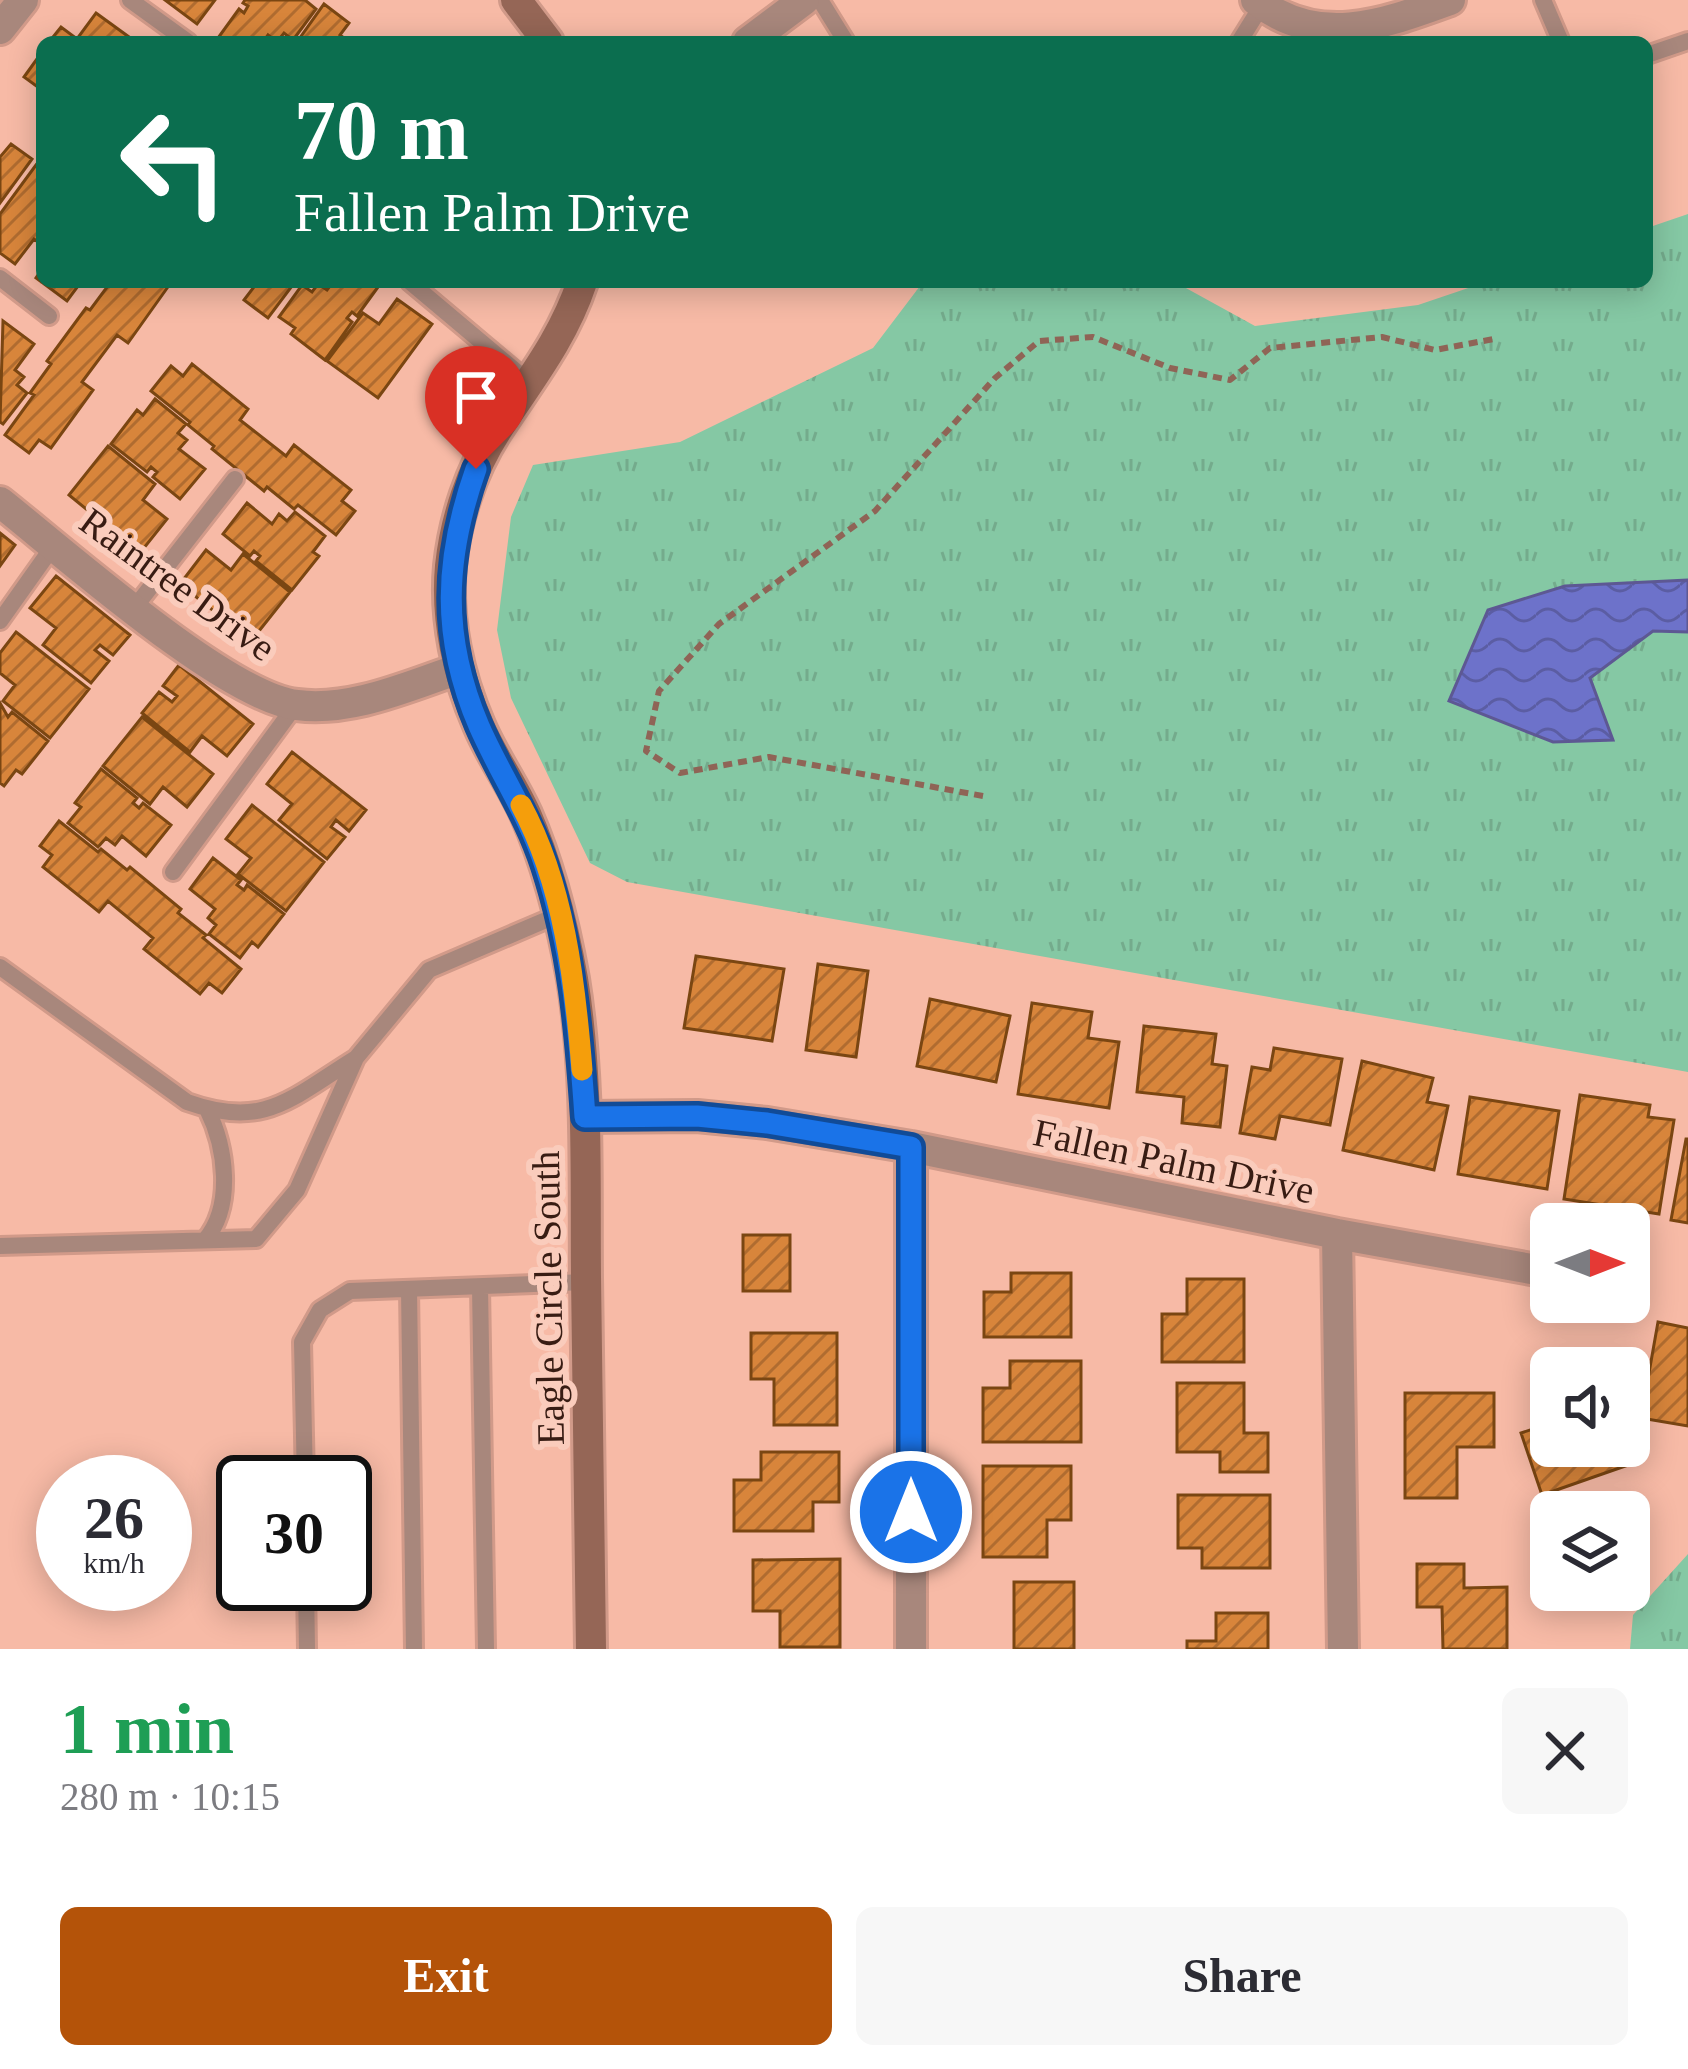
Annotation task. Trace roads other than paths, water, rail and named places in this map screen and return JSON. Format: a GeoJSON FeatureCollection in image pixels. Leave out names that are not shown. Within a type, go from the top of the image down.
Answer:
{"type":"FeatureCollection","features":[{"type":"Feature","properties":{"kind":"street"},"geometry":{"type":"LineString","coordinates":[[0,29],[23,0]]}},
{"type":"Feature","properties":{"kind":"street"},"geometry":{"type":"LineString","coordinates":[[516,0],[545,36]]}},
{"type":"Feature","properties":{"kind":"street"},"geometry":{"type":"LineString","coordinates":[[1259,3],[1315,34],[1384,24],[1450,0]]}},
{"type":"Feature","properties":{"kind":"street"},"geometry":{"type":"LineString","coordinates":[[756,36],[800,2]]}},
{"type":"Feature","properties":{"kind":"street","name":"Eagle Circle South"},"geometry":{"type":"LineString","coordinates":[[580,288],[563,333],[476,469],[459,516],[450,568],[450,611],[459,669],[480,728],[526,813],[560,914],[574,983],[585,1117],[591,1649]]}},
{"type":"Feature","properties":{"kind":"street","name":"Raintree Drive"},"geometry":{"type":"LineString","coordinates":[[0,502],[239,685],[295,706],[350,704],[459,669]]}},
{"type":"Feature","properties":{"kind":"street","name":"Fallen Palm Drive"},"geometry":{"type":"LineString","coordinates":[[585,1117],[697,1116],[767,1123],[911,1147],[1337,1234],[1343,1649]]}},
{"type":"Feature","properties":{"kind":"street"},"geometry":{"type":"LineString","coordinates":[[911,1147],[911,1649]]}},
{"type":"Feature","properties":{"kind":"street"},"geometry":{"type":"LineString","coordinates":[[1337,1234],[1530,1269]]}},
{"type":"Feature","properties":{"kind":"lane"},"geometry":{"type":"LineString","coordinates":[[130,0],[180,36]]}},
{"type":"Feature","properties":{"kind":"lane"},"geometry":{"type":"LineString","coordinates":[[1543,0],[1558,36]]}},
{"type":"Feature","properties":{"kind":"lane"},"geometry":{"type":"LineString","coordinates":[[800,2],[839,36]]}},
{"type":"Feature","properties":{"kind":"lane"},"geometry":{"type":"LineString","coordinates":[[1242,36],[1259,3]]}},
{"type":"Feature","properties":{"kind":"lane"},"geometry":{"type":"LineString","coordinates":[[1653,53],[1688,40]]}},
{"type":"Feature","properties":{"kind":"lane"},"geometry":{"type":"LineString","coordinates":[[0,278],[49,316]]}},
{"type":"Feature","properties":{"kind":"lane"},"geometry":{"type":"LineString","coordinates":[[417,288],[530,383]]}},
{"type":"Feature","properties":{"kind":"lane"},"geometry":{"type":"LineString","coordinates":[[134,608],[236,479]]}},
{"type":"Feature","properties":{"kind":"lane"},"geometry":{"type":"LineString","coordinates":[[0,621],[54,544]]}},
{"type":"Feature","properties":{"kind":"lane"},"geometry":{"type":"LineString","coordinates":[[173,872],[295,706]]}},
{"type":"Feature","properties":{"kind":"lane"},"geometry":{"type":"LineString","coordinates":[[0,1246],[256,1239],[296,1190],[356,1058],[429,970],[560,914]]}},
{"type":"Feature","properties":{"kind":"lane"},"geometry":{"type":"LineString","coordinates":[[0,967],[187,1102],[207,1109],[248,1114],[273,1109],[356,1058]]}},
{"type":"Feature","properties":{"kind":"lane"},"geometry":{"type":"LineString","coordinates":[[205,1240],[217,1227],[224,1193],[220,1135],[207,1109]]}},
{"type":"Feature","properties":{"kind":"lane"},"geometry":{"type":"LineString","coordinates":[[304,1455],[302,1342],[320,1310],[350,1292],[586,1282]]}},
{"type":"Feature","properties":{"kind":"lane"},"geometry":{"type":"LineString","coordinates":[[480,1287],[486,1649]]}},
{"type":"Feature","properties":{"kind":"lane"},"geometry":{"type":"LineString","coordinates":[[410,1289],[414,1649]]}},
{"type":"Feature","properties":{"kind":"lane"},"geometry":{"type":"LineString","coordinates":[[306,1611],[307,1649]]}},
{"type":"Feature","properties":{"kind":"water"},"geometry":{"type":"Polygon","coordinates":[[[1688,580],[1688,632],[1653,631],[1590,678],[1613,740],[1553,742],[1449,701],[1488,610],[1565,586],[1688,580]]]}}]}
